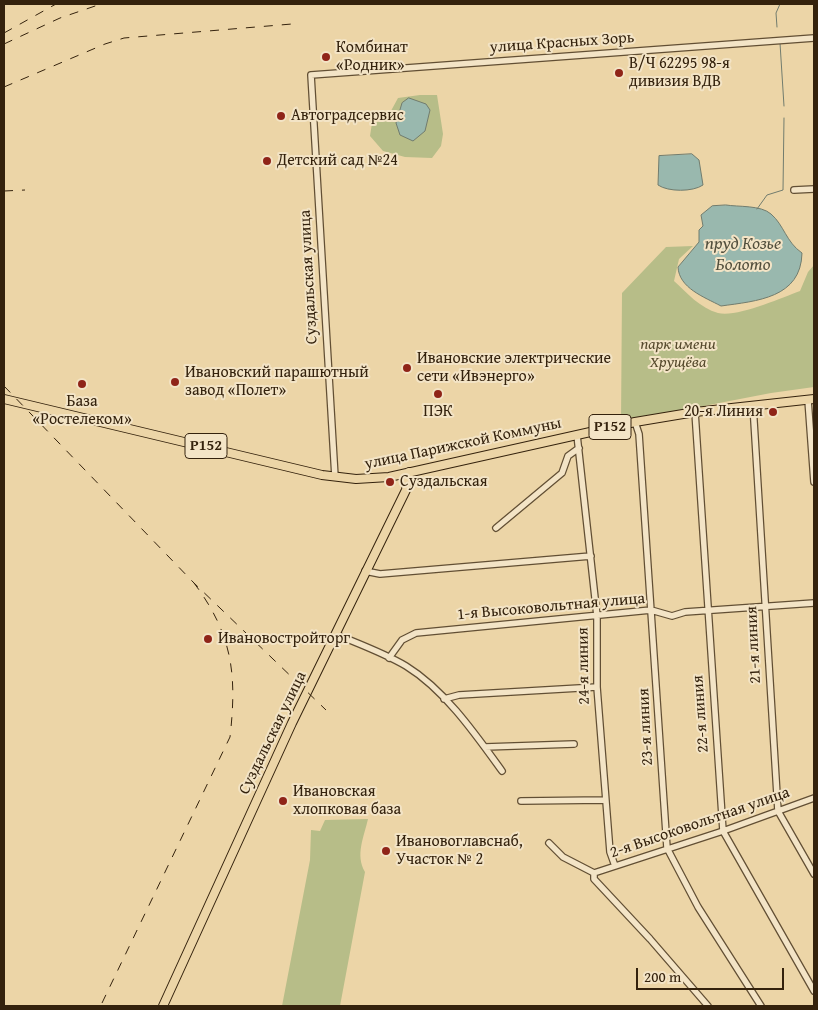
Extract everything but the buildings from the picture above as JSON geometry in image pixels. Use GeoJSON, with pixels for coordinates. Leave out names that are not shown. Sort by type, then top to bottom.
{"type":"FeatureCollection","features":[{"type":"Feature","properties":{"kind":"main road","name":"улица Парижской Коммуны"},"geometry":{"type":"LineString","coordinates":[[4,399],[335,477],[374,479],[635,422],[695,412],[811,399]]}},
{"type":"Feature","properties":{"kind":"main road","name":"Суздальская улица"},"geometry":{"type":"LineString","coordinates":[[163,1006],[257,797],[365,571],[406,490],[409,472]]}},
{"type":"Feature","properties":{"kind":"street","name":"улица Красных Зорь"},"geometry":{"type":"LineString","coordinates":[[311,75],[814,38]]}},
{"type":"Feature","properties":{"kind":"street","name":"Суздальская улица"},"geometry":{"type":"LineString","coordinates":[[311,75],[335,477]]}},
{"type":"Feature","properties":{"kind":"street"},"geometry":{"type":"LineString","coordinates":[[794,190],[814,189]]}},
{"type":"Feature","properties":{"kind":"street"},"geometry":{"type":"LineString","coordinates":[[811,399],[814,482]]}},
{"type":"Feature","properties":{"kind":"street","name":"21-я линия"},"geometry":{"type":"LineString","coordinates":[[754,405],[778,811],[814,874]]}},
{"type":"Feature","properties":{"kind":"street","name":"22-я линия"},"geometry":{"type":"LineString","coordinates":[[695,412],[723,831],[814,991]]}},
{"type":"Feature","properties":{"kind":"street","name":"23-я линия"},"geometry":{"type":"LineString","coordinates":[[635,422],[639,434],[667,848],[698,908],[761,1006]]}},
{"type":"Feature","properties":{"kind":"street","name":"24-я линия"},"geometry":{"type":"LineString","coordinates":[[577,434],[598,616],[597,687],[605,800],[610,852],[614,866]]}},
{"type":"Feature","properties":{"kind":"street"},"geometry":{"type":"LineString","coordinates":[[496,528],[562,473],[568,456],[579,448]]}},
{"type":"Feature","properties":{"kind":"street"},"geometry":{"type":"LineString","coordinates":[[365,571],[380,574],[591,556]]}},
{"type":"Feature","properties":{"kind":"street","name":"1-я Высоковольтная улица"},"geometry":{"type":"LineString","coordinates":[[389,658],[402,640],[416,633],[651,610],[672,616],[685,612],[814,603]]}},
{"type":"Feature","properties":{"kind":"street"},"geometry":{"type":"LineString","coordinates":[[335,634],[389,658],[421,677],[444,699],[485,747],[502,771]]}},
{"type":"Feature","properties":{"kind":"street"},"geometry":{"type":"LineString","coordinates":[[444,699],[459,695],[597,687]]}},
{"type":"Feature","properties":{"kind":"street"},"geometry":{"type":"LineString","coordinates":[[485,747],[574,744]]}},
{"type":"Feature","properties":{"kind":"street","name":"2-я Высоковольтная улица"},"geometry":{"type":"LineString","coordinates":[[594,873],[723,831],[814,798]]}},
{"type":"Feature","properties":{"kind":"street"},"geometry":{"type":"LineString","coordinates":[[521,801],[605,800]]}},
{"type":"Feature","properties":{"kind":"street"},"geometry":{"type":"LineString","coordinates":[[549,843],[563,857],[594,873],[594,879],[708,1006]]}},
{"type":"Feature","properties":{"kind":"green space"},"geometry":{"type":"Polygon","coordinates":[[[437,95],[443,134],[441,146],[432,158],[405,157],[383,151],[370,136],[372,123],[386,120],[398,98],[437,95]]]}},
{"type":"Feature","properties":{"kind":"green space","name":"парк имени Хрущёва"},"geometry":{"type":"Polygon","coordinates":[[[693,246],[679,259],[674,281],[700,304],[718,313],[736,313],[800,291],[808,272],[814,265],[814,387],[771,393],[621,422],[622,293],[666,247],[693,246]]]}},
{"type":"Feature","properties":{"kind":"green space"},"geometry":{"type":"Polygon","coordinates":[[[368,819],[360,853],[365,872],[340,1006],[282,1006],[310,860],[311,830],[320,831],[325,820],[368,819]]]}},
{"type":"Feature","properties":{"kind":"water"},"geometry":{"type":"Polygon","coordinates":[[[409,98],[426,104],[430,110],[425,131],[413,141],[400,135],[396,123],[402,103],[409,98]]]}},
{"type":"Feature","properties":{"kind":"water"},"geometry":{"type":"Polygon","coordinates":[[[692,154],[699,160],[703,185],[693,189],[680,190],[668,189],[658,185],[659,156],[692,154]]]}},
{"type":"Feature","properties":{"kind":"water","name":"пруд Козье Болото"},"geometry":{"type":"Polygon","coordinates":[[[726,205],[767,211],[779,223],[792,244],[802,253],[800,268],[794,280],[785,288],[762,299],[721,306],[700,295],[683,281],[678,267],[699,242],[699,230],[703,226],[701,215],[712,206],[726,205]]]}},
{"type":"Feature","properties":{"kind":"waterway"},"geometry":{"type":"LineString","coordinates":[[777,27],[776,13],[780,4]]}},
{"type":"Feature","properties":{"kind":"waterway"},"geometry":{"type":"LineString","coordinates":[[780,43],[784,106]]}},
{"type":"Feature","properties":{"kind":"waterway"},"geometry":{"type":"LineString","coordinates":[[757,209],[767,195],[783,190],[784,118]]}},
{"type":"Feature","properties":{"kind":"railway"},"geometry":{"type":"LineString","coordinates":[[4,33],[56,4]]}},
{"type":"Feature","properties":{"kind":"railway"},"geometry":{"type":"LineString","coordinates":[[4,44],[60,18],[101,4]]}},
{"type":"Feature","properties":{"kind":"railway"},"geometry":{"type":"LineString","coordinates":[[4,87],[105,44],[124,38],[292,24]]}},
{"type":"Feature","properties":{"kind":"railway"},"geometry":{"type":"LineString","coordinates":[[4,191],[25,190]]}},
{"type":"Feature","properties":{"kind":"railway"},"geometry":{"type":"LineString","coordinates":[[4,386],[194,583],[326,710]]}},
{"type":"Feature","properties":{"kind":"railway"},"geometry":{"type":"LineString","coordinates":[[102,1003],[230,737],[233,694],[229,656],[217,620],[194,583]]}},
{"type":"Feature","properties":{"kind":"place","name":"Комбинат «Родник»"},"geometry":{"type":"Point","coordinates":[326,57]}},
{"type":"Feature","properties":{"kind":"place","name":"В/Ч 62295 98-я дивизия ВДВ"},"geometry":{"type":"Point","coordinates":[619,73]}},
{"type":"Feature","properties":{"kind":"place","name":"Автоградсервис"},"geometry":{"type":"Point","coordinates":[281,116]}},
{"type":"Feature","properties":{"kind":"place","name":"Детский сад №24"},"geometry":{"type":"Point","coordinates":[267,161]}},
{"type":"Feature","properties":{"kind":"place","name":"Ивановские электрические сети «Ивэнерго»"},"geometry":{"type":"Point","coordinates":[407,368]}},
{"type":"Feature","properties":{"kind":"place","name":"Ивановский парашютный завод «Полет»"},"geometry":{"type":"Point","coordinates":[175,382]}},
{"type":"Feature","properties":{"kind":"place","name":"База «Ростелеком»"},"geometry":{"type":"Point","coordinates":[82,384]}},
{"type":"Feature","properties":{"kind":"place","name":"ПЭК"},"geometry":{"type":"Point","coordinates":[438,394]}},
{"type":"Feature","properties":{"kind":"place","name":"20-я Линия"},"geometry":{"type":"Point","coordinates":[773,412]}},
{"type":"Feature","properties":{"kind":"place","name":"Суздальская"},"geometry":{"type":"Point","coordinates":[390,482]}},
{"type":"Feature","properties":{"kind":"place","name":"Ивановостройторг"},"geometry":{"type":"Point","coordinates":[208,639]}},
{"type":"Feature","properties":{"kind":"place","name":"Ивановская хлопковая база"},"geometry":{"type":"Point","coordinates":[283,801]}},
{"type":"Feature","properties":{"kind":"place","name":"Ивановоглавснаб, Участок № 2"},"geometry":{"type":"Point","coordinates":[386,851]}}]}
